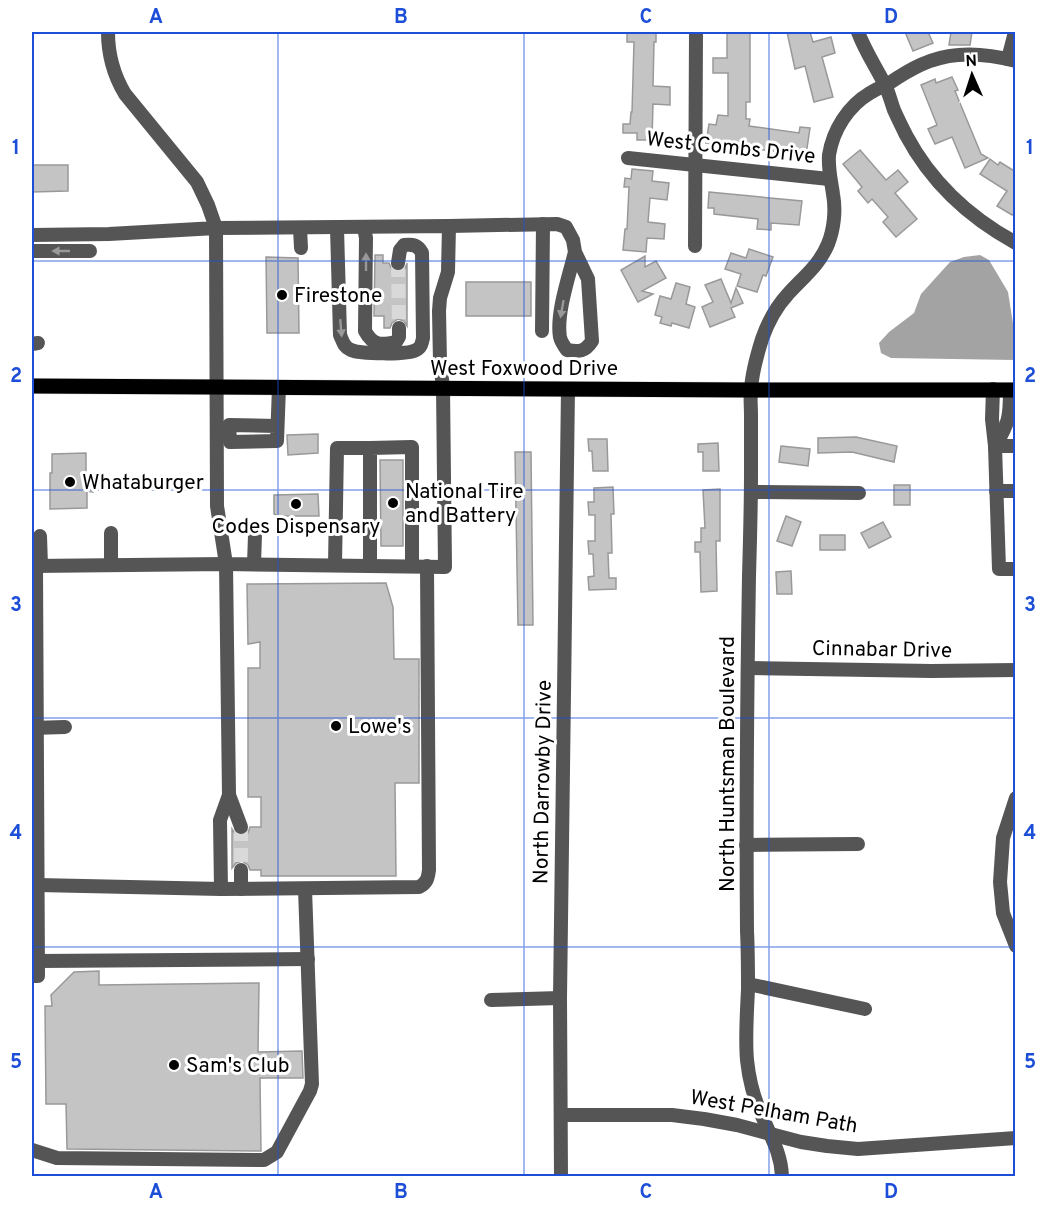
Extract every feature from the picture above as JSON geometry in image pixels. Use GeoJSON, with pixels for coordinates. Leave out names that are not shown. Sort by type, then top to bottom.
{"type":"FeatureCollection","features":[{"type":"Feature","properties":{"kind":"main road","name":"West Foxwood Drive"},"geometry":{"type":"LineString","coordinates":[[32,386],[1013,390]]}},
{"type":"Feature","properties":{"kind":"street"},"geometry":{"type":"LineString","coordinates":[[108,32],[111,62],[120,86],[197,182],[216,228],[217,506],[226,564],[229,795],[241,827]]}},
{"type":"Feature","properties":{"kind":"street"},"geometry":{"type":"LineString","coordinates":[[695,246],[696,32]]}},
{"type":"Feature","properties":{"kind":"street"},"geometry":{"type":"LineString","coordinates":[[858,32],[907,137],[936,180],[973,216],[1016,243]]}},
{"type":"Feature","properties":{"kind":"street"},"geometry":{"type":"LineString","coordinates":[[1012,60],[1015,32]]}},
{"type":"Feature","properties":{"kind":"street","name":"North Huntsman Boulevard"},"geometry":{"type":"LineString","coordinates":[[782,1176],[777,1147],[752,1087],[747,1064],[746,1040],[750,390],[769,321],[778,306],[815,266],[828,244],[833,227],[834,209],[829,179],[829,154],[839,126],[848,112],[870,93],[909,70],[936,59],[977,54],[1012,60]]}},
{"type":"Feature","properties":{"kind":"street","name":"West Combs Drive"},"geometry":{"type":"LineString","coordinates":[[628,158],[829,179]]}},
{"type":"Feature","properties":{"kind":"street"},"geometry":{"type":"LineString","coordinates":[[542,331],[543,224]]}},
{"type":"Feature","properties":{"kind":"street"},"geometry":{"type":"LineString","coordinates":[[32,236],[216,228],[557,224],[566,227],[588,279],[592,341],[588,348],[581,352],[567,350],[560,336],[560,316],[575,252]]}},
{"type":"Feature","properties":{"kind":"street"},"geometry":{"type":"LineString","coordinates":[[36,566],[254,564],[445,567],[443,388],[439,311],[440,298],[448,272],[449,226]]}},
{"type":"Feature","properties":{"kind":"street"},"geometry":{"type":"LineString","coordinates":[[364,227],[366,238],[365,331],[369,339],[376,343],[387,344],[396,342],[399,337],[399,327]]}},
{"type":"Feature","properties":{"kind":"street"},"geometry":{"type":"LineString","coordinates":[[300,228],[301,248]]}},
{"type":"Feature","properties":{"kind":"street"},"geometry":{"type":"LineString","coordinates":[[337,228],[340,335],[344,345],[350,349],[371,353],[409,352],[421,346],[423,339],[423,253],[419,247],[411,244],[404,245],[400,250],[398,263]]}},
{"type":"Feature","properties":{"kind":"street"},"geometry":{"type":"LineString","coordinates":[[32,252],[90,251]]}},
{"type":"Feature","properties":{"kind":"street"},"geometry":{"type":"LineString","coordinates":[[277,426],[279,387]]}},
{"type":"Feature","properties":{"kind":"street","name":"North Darrowby Drive"},"geometry":{"type":"LineString","coordinates":[[561,1176],[560,998],[568,389]]}},
{"type":"Feature","properties":{"kind":"street"},"geometry":{"type":"LineString","coordinates":[[993,389],[992,419],[999,569],[1016,569]]}},
{"type":"Feature","properties":{"kind":"street"},"geometry":{"type":"LineString","coordinates":[[994,446],[1005,430],[1013,390]]}},
{"type":"Feature","properties":{"kind":"street"},"geometry":{"type":"LineString","coordinates":[[994,446],[1016,446]]}},
{"type":"Feature","properties":{"kind":"street"},"geometry":{"type":"LineString","coordinates":[[335,565],[337,448],[412,447],[412,566]]}},
{"type":"Feature","properties":{"kind":"street"},"geometry":{"type":"LineString","coordinates":[[370,448],[370,566]]}},
{"type":"Feature","properties":{"kind":"street"},"geometry":{"type":"LineString","coordinates":[[996,492],[1016,491]]}},
{"type":"Feature","properties":{"kind":"street"},"geometry":{"type":"LineString","coordinates":[[751,492],[859,492]]}},
{"type":"Feature","properties":{"kind":"street"},"geometry":{"type":"LineString","coordinates":[[111,533],[111,565]]}},
{"type":"Feature","properties":{"kind":"street"},"geometry":{"type":"LineString","coordinates":[[254,564],[255,535]]}},
{"type":"Feature","properties":{"kind":"street"},"geometry":{"type":"LineString","coordinates":[[32,976],[38,976],[34,669],[36,566],[40,536]]}},
{"type":"Feature","properties":{"kind":"street"},"geometry":{"type":"LineString","coordinates":[[38,885],[305,889],[419,887],[424,885],[428,878],[427,566]]}},
{"type":"Feature","properties":{"kind":"street","name":"Cinnabar Drive"},"geometry":{"type":"LineString","coordinates":[[748,668],[1016,670]]}},
{"type":"Feature","properties":{"kind":"street"},"geometry":{"type":"LineString","coordinates":[[34,728],[64,727]]}},
{"type":"Feature","properties":{"kind":"street"},"geometry":{"type":"LineString","coordinates":[[221,889],[220,820],[229,795]]}},
{"type":"Feature","properties":{"kind":"street"},"geometry":{"type":"LineString","coordinates":[[1015,945],[1003,913],[1000,882],[1003,837],[1016,798]]}},
{"type":"Feature","properties":{"kind":"street"},"geometry":{"type":"LineString","coordinates":[[746,845],[858,844]]}},
{"type":"Feature","properties":{"kind":"street"},"geometry":{"type":"LineString","coordinates":[[241,870],[241,889]]}},
{"type":"Feature","properties":{"kind":"street"},"geometry":{"type":"LineString","coordinates":[[32,1150],[57,1158],[264,1160],[277,1152],[312,1084],[305,889]]}},
{"type":"Feature","properties":{"kind":"street"},"geometry":{"type":"LineString","coordinates":[[38,961],[308,959]]}},
{"type":"Feature","properties":{"kind":"street"},"geometry":{"type":"LineString","coordinates":[[748,984],[865,1009]]}},
{"type":"Feature","properties":{"kind":"street"},"geometry":{"type":"LineString","coordinates":[[491,1000],[560,998]]}},
{"type":"Feature","properties":{"kind":"street","name":"West Pelham Path"},"geometry":{"type":"LineString","coordinates":[[561,1114],[672,1115],[737,1125],[801,1142],[858,1149],[1016,1138]]}},
{"type":"Feature","properties":{"kind":"shaded area"},"geometry":{"type":"Polygon","coordinates":[[[980,255],[989,260],[1008,292],[1015,336],[1015,360],[891,358],[881,353],[879,343],[889,332],[914,313],[921,294],[950,262],[980,255]]]}},
{"type":"Feature","properties":{"kind":"building"},"geometry":{"type":"Polygon","coordinates":[[[627,32],[656,32],[653,86],[670,87],[670,105],[653,104],[652,140],[637,140],[637,133],[623,133],[623,124],[630,124],[632,112],[634,42],[627,42],[627,32]]]}},
{"type":"Feature","properties":{"kind":"building"},"geometry":{"type":"Polygon","coordinates":[[[727,32],[750,32],[750,102],[746,102],[746,119],[750,119],[749,126],[799,133],[800,127],[810,128],[806,155],[706,143],[709,124],[716,125],[718,115],[728,116],[728,73],[713,73],[713,58],[727,58],[727,32]]]}},
{"type":"Feature","properties":{"kind":"building"},"geometry":{"type":"Polygon","coordinates":[[[787,32],[810,32],[813,42],[831,37],[835,53],[822,57],[833,97],[814,102],[805,66],[795,69],[787,32]]]}},
{"type":"Feature","properties":{"kind":"building"},"geometry":{"type":"Polygon","coordinates":[[[905,32],[928,32],[933,43],[913,51],[905,32]]]}},
{"type":"Feature","properties":{"kind":"building"},"geometry":{"type":"Polygon","coordinates":[[[951,32],[972,32],[970,45],[949,45],[951,32]]]}},
{"type":"Feature","properties":{"kind":"building"},"geometry":{"type":"Polygon","coordinates":[[[952,77],[958,90],[955,91],[981,154],[988,158],[965,168],[952,137],[935,144],[928,129],[937,125],[921,85],[935,79],[936,83],[952,77]]]}},
{"type":"Feature","properties":{"kind":"building"},"geometry":{"type":"Polygon","coordinates":[[[860,150],[886,180],[898,170],[908,182],[895,193],[917,219],[896,237],[883,222],[888,217],[872,199],[868,203],[858,191],[862,187],[843,164],[860,150]]]}},
{"type":"Feature","properties":{"kind":"building"},"geometry":{"type":"Polygon","coordinates":[[[990,159],[1016,172],[1016,211],[1012,215],[997,206],[1007,191],[980,174],[990,159]]]}},
{"type":"Feature","properties":{"kind":"building"},"geometry":{"type":"Polygon","coordinates":[[[32,165],[68,165],[68,191],[32,192],[32,165]]]}},
{"type":"Feature","properties":{"kind":"building"},"geometry":{"type":"Polygon","coordinates":[[[632,169],[653,171],[652,181],[669,183],[667,200],[650,198],[648,222],[665,224],[664,239],[647,238],[646,252],[623,250],[625,229],[627,229],[629,187],[624,187],[625,178],[631,179],[632,169]]]}},
{"type":"Feature","properties":{"kind":"building"},"geometry":{"type":"Polygon","coordinates":[[[709,192],[802,201],[799,225],[771,223],[771,230],[757,229],[758,219],[714,214],[714,208],[708,208],[709,192]]]}},
{"type":"Feature","properties":{"kind":"building"},"geometry":{"type":"Polygon","coordinates":[[[749,249],[773,257],[757,292],[737,286],[741,274],[725,269],[731,253],[746,258],[749,249]]]}},
{"type":"Feature","properties":{"kind":"building"},"geometry":{"type":"Polygon","coordinates":[[[375,255],[383,255],[383,263],[389,263],[392,270],[396,272],[405,269],[407,263],[407,326],[404,321],[398,319],[392,323],[390,328],[384,328],[384,316],[374,316],[375,255]]]}},
{"type":"Feature","properties":{"kind":"building"},"geometry":{"type":"Polygon","coordinates":[[[645,256],[645,267],[656,261],[666,278],[642,291],[653,294],[638,302],[621,270],[645,256]]]}},
{"type":"Feature","properties":{"kind":"building","name":"Firestone"},"geometry":{"type":"Polygon","coordinates":[[[266,257],[298,258],[299,333],[267,333],[266,257]]]}},
{"type":"Feature","properties":{"kind":"building"},"geometry":{"type":"Polygon","coordinates":[[[721,279],[731,303],[736,288],[743,303],[731,308],[735,317],[710,327],[702,307],[713,302],[705,285],[721,279]]]}},
{"type":"Feature","properties":{"kind":"building"},"geometry":{"type":"Polygon","coordinates":[[[466,282],[531,282],[531,316],[466,316],[466,282]]]}},
{"type":"Feature","properties":{"kind":"building"},"geometry":{"type":"Polygon","coordinates":[[[676,283],[690,287],[686,304],[695,307],[689,328],[672,323],[671,326],[660,323],[662,317],[655,315],[660,296],[671,299],[676,283]]]}},
{"type":"Feature","properties":{"kind":"building"},"geometry":{"type":"Polygon","coordinates":[[[318,434],[318,453],[288,455],[287,435],[318,434]]]}},
{"type":"Feature","properties":{"kind":"building"},"geometry":{"type":"Polygon","coordinates":[[[856,437],[897,446],[894,462],[852,452],[818,453],[818,438],[856,437]]]}},
{"type":"Feature","properties":{"kind":"building"},"geometry":{"type":"Polygon","coordinates":[[[588,439],[607,439],[608,471],[593,471],[592,451],[589,451],[588,439]]]}},
{"type":"Feature","properties":{"kind":"building"},"geometry":{"type":"Polygon","coordinates":[[[718,443],[719,471],[703,471],[703,452],[698,452],[698,444],[718,443]]]}},
{"type":"Feature","properties":{"kind":"building"},"geometry":{"type":"Polygon","coordinates":[[[781,446],[810,449],[808,466],[779,462],[781,446]]]}},
{"type":"Feature","properties":{"kind":"building"},"geometry":{"type":"Polygon","coordinates":[[[515,452],[531,452],[533,625],[518,625],[515,452]]]}},
{"type":"Feature","properties":{"kind":"building"},"geometry":{"type":"Polygon","coordinates":[[[86,453],[86,475],[92,475],[93,492],[87,491],[87,508],[50,509],[52,454],[86,453]]]}},
{"type":"Feature","properties":{"kind":"building","name":"National Tire and Battery"},"geometry":{"type":"Polygon","coordinates":[[[380,460],[403,460],[403,546],[381,546],[380,460]]]}},
{"type":"Feature","properties":{"kind":"building"},"geometry":{"type":"Polygon","coordinates":[[[894,485],[910,485],[910,505],[894,505],[894,485]]]}},
{"type":"Feature","properties":{"kind":"building"},"geometry":{"type":"Polygon","coordinates":[[[613,487],[612,553],[608,553],[609,578],[616,578],[616,589],[589,590],[588,577],[594,576],[593,554],[589,554],[588,541],[595,541],[595,515],[589,515],[588,502],[594,502],[594,488],[613,487]]]}},
{"type":"Feature","properties":{"kind":"building"},"geometry":{"type":"Polygon","coordinates":[[[720,489],[720,541],[716,541],[717,591],[701,592],[700,552],[695,552],[695,542],[701,542],[701,528],[705,528],[703,490],[720,489]]]}},
{"type":"Feature","properties":{"kind":"building","name":"Codes Dispensary"},"geometry":{"type":"Polygon","coordinates":[[[318,494],[319,516],[278,516],[274,514],[274,495],[318,494]]]}},
{"type":"Feature","properties":{"kind":"building"},"geometry":{"type":"Polygon","coordinates":[[[786,516],[801,522],[792,546],[777,541],[786,516]]]}},
{"type":"Feature","properties":{"kind":"building"},"geometry":{"type":"Polygon","coordinates":[[[883,522],[891,537],[869,548],[861,533],[883,522]]]}},
{"type":"Feature","properties":{"kind":"building"},"geometry":{"type":"Polygon","coordinates":[[[820,535],[845,535],[845,550],[820,550],[820,535]]]}},
{"type":"Feature","properties":{"kind":"building"},"geometry":{"type":"Polygon","coordinates":[[[791,571],[792,594],[777,594],[776,572],[791,571]]]}},
{"type":"Feature","properties":{"kind":"building","name":"Lowe's"},"geometry":{"type":"Polygon","coordinates":[[[386,583],[393,607],[394,659],[419,659],[419,783],[395,783],[396,876],[261,876],[261,870],[250,870],[248,865],[242,861],[236,863],[232,868],[232,829],[240,836],[248,833],[250,827],[261,827],[261,797],[248,797],[248,668],[260,668],[260,642],[248,644],[247,584],[386,583]]]}},
{"type":"Feature","properties":{"kind":"building","name":"Sam's Club"},"geometry":{"type":"Polygon","coordinates":[[[99,971],[99,985],[259,983],[258,1052],[302,1051],[303,1078],[260,1078],[261,1151],[67,1149],[66,1104],[46,1104],[45,1006],[52,1006],[51,995],[74,972],[99,971]]]}},
{"type":"Feature","properties":{"kind":"tunnel"},"geometry":{"type":"LineString","coordinates":[[398,263],[399,328]]}},
{"type":"Feature","properties":{"kind":"tunnel"},"geometry":{"type":"LineString","coordinates":[[241,827],[241,870]]}},
{"type":"Feature","properties":{"kind":"place","name":"Firestone"},"geometry":{"type":"Point","coordinates":[282,295]}},
{"type":"Feature","properties":{"kind":"place","name":"Whataburger"},"geometry":{"type":"Point","coordinates":[70,482]}},
{"type":"Feature","properties":{"kind":"place","name":"National Tire and Battery"},"geometry":{"type":"Point","coordinates":[393,503]}},
{"type":"Feature","properties":{"kind":"place","name":"Codes Dispensary"},"geometry":{"type":"Point","coordinates":[296,504]}},
{"type":"Feature","properties":{"kind":"place","name":"Lowe's"},"geometry":{"type":"Point","coordinates":[336,726]}},
{"type":"Feature","properties":{"kind":"place","name":"Sam's Club"},"geometry":{"type":"Point","coordinates":[174,1065]}}]}
